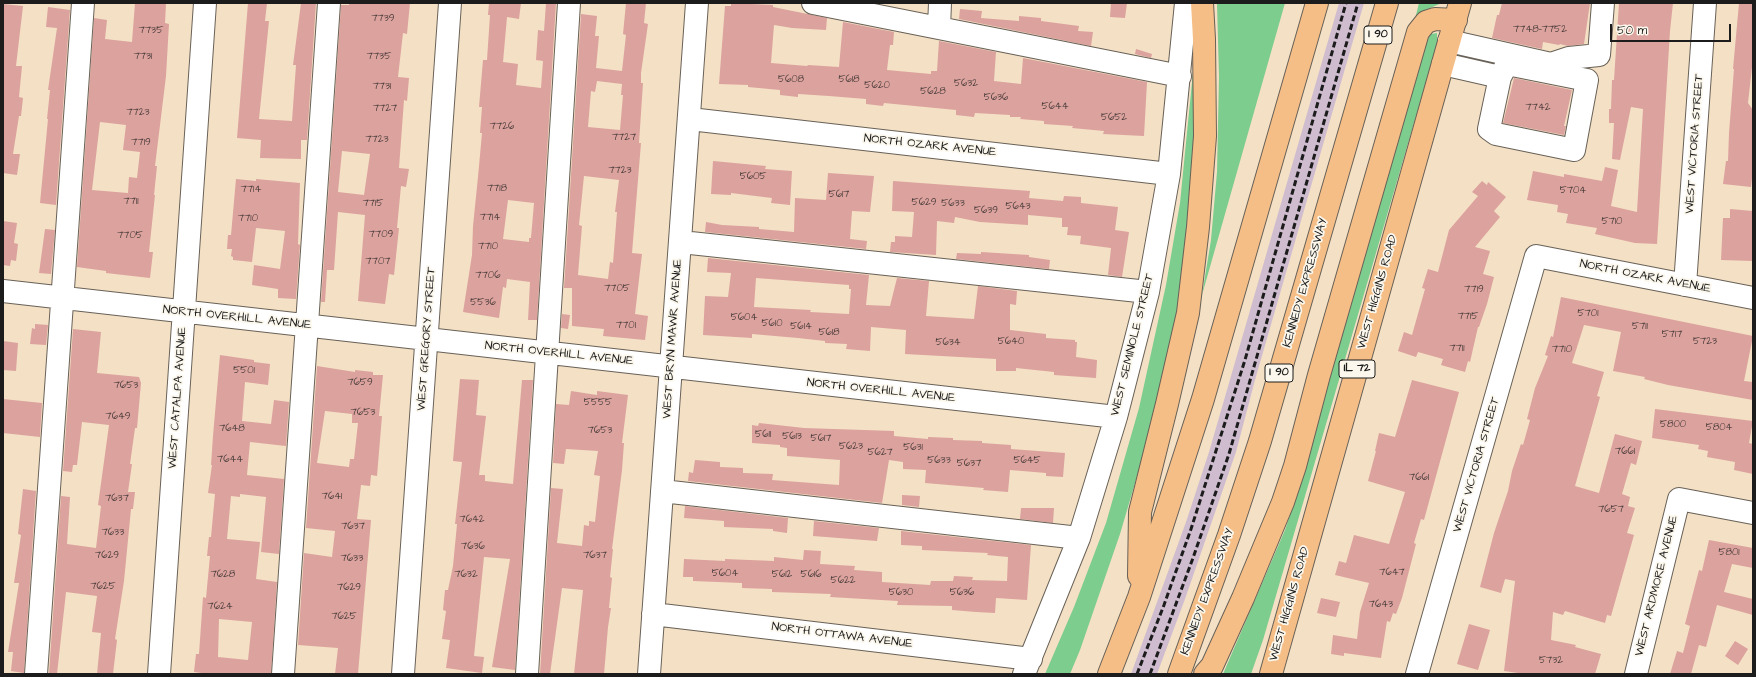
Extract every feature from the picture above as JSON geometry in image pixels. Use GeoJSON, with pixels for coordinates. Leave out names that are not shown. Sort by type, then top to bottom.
{"type":"FeatureCollection","features":[{"type":"Feature","properties":{"kind":"main road"},"geometry":{"type":"LineString","coordinates":[[1139,597],[1140,512],[1188,313],[1198,227],[1204,136],[1204,39],[1202,3]]}},
{"type":"Feature","properties":{"kind":"main road"},"geometry":{"type":"LineString","coordinates":[[1108,674],[1139,597],[1203,399],[1317,3]]}},
{"type":"Feature","properties":{"kind":"main road","name":"KENNEDY EXPRESSWAY"},"geometry":{"type":"LineString","coordinates":[[1179,674],[1229,534],[1260,441],[1387,3]]}},
{"type":"Feature","properties":{"kind":"main road"},"geometry":{"type":"LineString","coordinates":[[1205,674],[1212,666],[1243,598],[1283,502],[1295,466],[1319,375],[1418,32],[1426,22],[1458,11]]}},
{"type":"Feature","properties":{"kind":"main road","name":"WEST HIGGINS ROAD"},"geometry":{"type":"LineString","coordinates":[[1271,674],[1458,11]]}},
{"type":"Feature","properties":{"kind":"street"},"geometry":{"type":"LineString","coordinates":[[36,674],[83,3]]}},
{"type":"Feature","properties":{"kind":"street","name":"WEST CATALPA AVENUE"},"geometry":{"type":"LineString","coordinates":[[159,674],[205,3]]}},
{"type":"Feature","properties":{"kind":"street"},"geometry":{"type":"LineString","coordinates":[[283,674],[329,3]]}},
{"type":"Feature","properties":{"kind":"street","name":"WEST GREGORY STREET"},"geometry":{"type":"LineString","coordinates":[[403,674],[450,3]]}},
{"type":"Feature","properties":{"kind":"street"},"geometry":{"type":"LineString","coordinates":[[527,674],[569,3]]}},
{"type":"Feature","properties":{"kind":"street","name":"WEST BRYN MAWR AVENUE"},"geometry":{"type":"LineString","coordinates":[[649,674],[690,119],[697,3]]}},
{"type":"Feature","properties":{"kind":"street"},"geometry":{"type":"LineString","coordinates":[[939,28],[940,3]]}},
{"type":"Feature","properties":{"kind":"street","name":"WEST SEMINOLE STREET"},"geometry":{"type":"LineString","coordinates":[[1028,666],[1079,538],[1116,417],[1148,292],[1169,174],[1180,76],[1186,3]]}},
{"type":"Feature","properties":{"kind":"street"},"geometry":{"type":"LineString","coordinates":[[1449,41],[1551,64],[1568,58],[1599,55],[1603,3]]}},
{"type":"Feature","properties":{"kind":"street","name":"WEST VICTORIA STREET"},"geometry":{"type":"LineString","coordinates":[[1685,285],[1705,3]]}},
{"type":"Feature","properties":{"kind":"street"},"geometry":{"type":"LineString","coordinates":[[821,4],[1180,76]]}},
{"type":"Feature","properties":{"kind":"street"},"geometry":{"type":"LineString","coordinates":[[1443,64],[1500,78]]}},
{"type":"Feature","properties":{"kind":"street"},"geometry":{"type":"LineString","coordinates":[[1507,64],[1587,80],[1574,150],[1496,134],[1489,129],[1500,78],[1507,64]]}},
{"type":"Feature","properties":{"kind":"street","name":"NORTH OZARK AVENUE"},"geometry":{"type":"LineString","coordinates":[[690,119],[1169,174]]}},
{"type":"Feature","properties":{"kind":"street"},"geometry":{"type":"LineString","coordinates":[[681,242],[1148,292]]}},
{"type":"Feature","properties":{"kind":"street","name":"NORTH OZARK AVENUE"},"geometry":{"type":"LineString","coordinates":[[1536,256],[1753,298]]}},
{"type":"Feature","properties":{"kind":"street","name":"WEST VICTORIA STREET"},"geometry":{"type":"LineString","coordinates":[[1417,674],[1536,256]]}},
{"type":"Feature","properties":{"kind":"street","name":"NORTH OVERHILL AVENUE"},"geometry":{"type":"LineString","coordinates":[[3,291],[1116,417]]}},
{"type":"Feature","properties":{"kind":"street"},"geometry":{"type":"LineString","coordinates":[[662,491],[1079,538]]}},
{"type":"Feature","properties":{"kind":"street","name":"WEST ARDMORE AVENUE"},"geometry":{"type":"LineString","coordinates":[[1636,674],[1679,499],[1753,513]]}},
{"type":"Feature","properties":{"kind":"street","name":"NORTH OTTAWA AVENUE"},"geometry":{"type":"LineString","coordinates":[[653,614],[1028,666]]}},
{"type":"Feature","properties":{"kind":"shaded area"},"geometry":{"type":"Polygon","coordinates":[[[1339,3],[1364,3],[1255,380],[1236,452],[1185,599],[1157,674],[1131,674],[1186,522],[1209,452],[1339,3]]]}},
{"type":"Feature","properties":{"kind":"green space"},"geometry":{"type":"Polygon","coordinates":[[[1217,3],[1285,3],[1202,295],[1211,240],[1217,172],[1219,77],[1217,3]]]}},
{"type":"Feature","properties":{"kind":"green space"},"geometry":{"type":"Polygon","coordinates":[[[1419,3],[1442,3],[1425,10],[1414,23],[1419,3]]]}},
{"type":"Feature","properties":{"kind":"green space"},"geometry":{"type":"Polygon","coordinates":[[[1437,33],[1437,44],[1263,640],[1251,674],[1223,674],[1285,530],[1305,470],[1348,304],[1424,45],[1431,34],[1437,33]]]}},
{"type":"Feature","properties":{"kind":"green space"},"geometry":{"type":"Polygon","coordinates":[[[1195,52],[1199,148],[1175,333],[1148,439],[1120,534],[1080,650],[1070,674],[1045,674],[1074,607],[1106,523],[1139,408],[1166,285],[1180,203],[1195,52]]]}},
{"type":"Feature","properties":{"kind":"building"},"geometry":{"type":"Polygon","coordinates":[[[135,3],[166,3],[165,23],[169,24],[166,76],[155,166],[157,166],[155,195],[149,252],[153,252],[150,278],[106,273],[106,271],[77,267],[94,18],[107,20],[105,39],[132,42],[135,3]],[[100,122],[92,190],[128,193],[129,177],[137,178],[140,152],[123,150],[126,125],[100,122]]]}},
{"type":"Feature","properties":{"kind":"building"},"geometry":{"type":"Polygon","coordinates":[[[248,3],[267,3],[265,21],[269,21],[259,119],[292,121],[296,65],[293,65],[301,3],[316,3],[307,140],[301,140],[301,159],[260,158],[261,140],[237,138],[248,3]]]}},
{"type":"Feature","properties":{"kind":"building"},"geometry":{"type":"Polygon","coordinates":[[[349,3],[410,3],[407,34],[403,33],[398,77],[409,78],[407,101],[404,100],[399,168],[409,169],[406,187],[401,186],[397,228],[399,228],[394,275],[389,274],[385,304],[358,301],[365,215],[338,212],[334,270],[327,270],[325,302],[321,302],[341,5],[349,5],[349,3]],[[342,151],[338,192],[364,195],[370,154],[342,151]]]}},
{"type":"Feature","properties":{"kind":"building"},"geometry":{"type":"Polygon","coordinates":[[[489,3],[521,3],[519,19],[507,17],[503,62],[518,64],[516,85],[541,88],[543,61],[536,60],[538,30],[544,31],[546,3],[556,3],[537,320],[528,320],[530,282],[507,279],[506,288],[503,287],[499,318],[463,312],[472,255],[473,226],[482,133],[480,133],[482,107],[479,107],[483,60],[487,60],[490,15],[488,15],[489,3]],[[508,200],[503,239],[529,242],[529,238],[531,238],[534,203],[508,200]]]}},
{"type":"Feature","properties":{"kind":"building"},"geometry":{"type":"Polygon","coordinates":[[[626,3],[646,3],[644,23],[648,24],[641,73],[641,83],[643,83],[639,143],[641,143],[632,253],[642,254],[635,314],[648,316],[645,340],[603,336],[604,329],[572,326],[572,288],[564,288],[581,14],[597,16],[595,36],[599,36],[596,68],[622,71],[626,35],[623,34],[626,3]],[[597,81],[595,92],[591,91],[588,127],[620,130],[623,95],[621,95],[622,84],[597,81]],[[584,176],[579,225],[582,226],[578,275],[608,279],[610,262],[613,263],[617,212],[615,212],[619,180],[584,176]]]}},
{"type":"Feature","properties":{"kind":"building"},"geometry":{"type":"Polygon","coordinates":[[[731,3],[773,5],[773,7],[827,18],[826,30],[792,28],[774,25],[771,63],[839,67],[843,22],[894,32],[893,45],[890,45],[887,70],[931,74],[931,71],[937,71],[939,41],[996,52],[994,81],[1021,84],[1023,58],[1147,82],[1144,136],[1103,134],[1104,131],[1072,128],[1073,126],[1044,124],[1044,121],[1020,119],[1021,117],[1010,117],[1010,115],[975,113],[974,117],[956,115],[956,110],[884,103],[883,106],[866,104],[866,99],[798,94],[798,97],[780,95],[780,90],[748,87],[748,85],[719,84],[725,6],[731,6],[731,3]]]}},
{"type":"Feature","properties":{"kind":"building"},"geometry":{"type":"Polygon","coordinates":[[[1111,3],[1127,3],[1125,18],[1110,17],[1111,3]]]}},
{"type":"Feature","properties":{"kind":"building"},"geometry":{"type":"Polygon","coordinates":[[[1502,3],[1590,3],[1584,44],[1568,46],[1543,42],[1542,49],[1492,38],[1497,15],[1499,15],[1502,3]]]}},
{"type":"Feature","properties":{"kind":"building"},"geometry":{"type":"Polygon","coordinates":[[[1619,3],[1673,3],[1657,244],[1635,243],[1595,234],[1597,228],[1566,223],[1568,214],[1557,212],[1558,205],[1527,200],[1533,171],[1564,177],[1564,174],[1602,181],[1605,167],[1618,170],[1611,206],[1637,212],[1643,109],[1631,107],[1620,160],[1612,159],[1614,123],[1609,123],[1609,109],[1611,109],[1612,80],[1614,80],[1619,3]]]}},
{"type":"Feature","properties":{"kind":"building"},"geometry":{"type":"Polygon","coordinates":[[[1739,3],[1753,3],[1753,58],[1748,103],[1753,110],[1753,169],[1751,187],[1723,184],[1726,161],[1728,161],[1733,69],[1739,3]]]}},
{"type":"Feature","properties":{"kind":"building"},"geometry":{"type":"Polygon","coordinates":[[[3,4],[23,6],[16,66],[22,66],[19,97],[23,98],[13,154],[20,154],[17,175],[3,173],[3,4]]]}},
{"type":"Feature","properties":{"kind":"building"},"geometry":{"type":"Polygon","coordinates":[[[48,7],[70,10],[56,205],[40,203],[48,119],[50,90],[48,90],[57,28],[46,27],[48,7]]]}},
{"type":"Feature","properties":{"kind":"building"},"geometry":{"type":"Polygon","coordinates":[[[960,9],[982,11],[981,18],[1019,21],[1019,16],[1041,18],[1041,21],[1079,26],[1078,31],[1093,32],[1091,46],[959,19],[960,9]]]}},
{"type":"Feature","properties":{"kind":"building"},"geometry":{"type":"Polygon","coordinates":[[[1136,49],[1152,54],[1151,58],[1135,54],[1136,49]]]}},
{"type":"Feature","properties":{"kind":"building"},"geometry":{"type":"Polygon","coordinates":[[[1514,78],[1572,90],[1564,126],[1566,126],[1564,135],[1503,123],[1514,78]]]}},
{"type":"Feature","properties":{"kind":"building"},"geometry":{"type":"Polygon","coordinates":[[[713,161],[766,166],[765,169],[792,171],[790,205],[771,203],[772,198],[731,193],[731,195],[711,194],[713,161]]]}},
{"type":"Feature","properties":{"kind":"building"},"geometry":{"type":"Polygon","coordinates":[[[828,173],[874,176],[870,212],[852,211],[850,239],[867,241],[866,249],[705,232],[706,222],[794,232],[795,198],[826,200],[828,173]]]}},
{"type":"Feature","properties":{"kind":"building"},"geometry":{"type":"Polygon","coordinates":[[[236,179],[256,181],[256,179],[300,183],[298,244],[300,245],[296,299],[278,298],[278,289],[252,285],[254,265],[280,269],[285,231],[256,228],[252,262],[233,260],[233,257],[231,256],[232,249],[227,249],[228,235],[231,235],[236,179]]]}},
{"type":"Feature","properties":{"kind":"building"},"geometry":{"type":"Polygon","coordinates":[[[893,181],[1030,191],[1029,198],[1063,201],[1064,196],[1081,197],[1081,203],[1118,207],[1115,230],[1129,232],[1122,277],[1108,275],[1111,248],[1080,244],[1081,236],[1067,235],[1068,227],[1062,227],[1062,218],[1028,215],[1028,225],[980,222],[955,217],[954,223],[937,221],[936,255],[890,252],[891,242],[895,242],[895,236],[912,237],[914,212],[892,211],[893,181]]]}},
{"type":"Feature","properties":{"kind":"building"},"geometry":{"type":"Polygon","coordinates":[[[1482,181],[1487,185],[1488,182],[1506,197],[1494,211],[1500,217],[1475,247],[1490,251],[1483,274],[1494,277],[1487,304],[1478,327],[1470,362],[1468,361],[1465,372],[1441,365],[1443,359],[1418,352],[1416,357],[1398,351],[1404,332],[1412,335],[1425,289],[1422,288],[1428,269],[1438,272],[1449,230],[1478,196],[1472,192],[1482,181]]]}},
{"type":"Feature","properties":{"kind":"building"},"geometry":{"type":"Polygon","coordinates":[[[1730,209],[1753,211],[1753,261],[1721,260],[1723,218],[1730,218],[1730,209]]]}},
{"type":"Feature","properties":{"kind":"building"},"geometry":{"type":"Polygon","coordinates":[[[3,221],[17,223],[14,243],[18,244],[16,261],[11,260],[10,266],[3,265],[3,221]]]}},
{"type":"Feature","properties":{"kind":"building"},"geometry":{"type":"Polygon","coordinates":[[[45,229],[55,230],[51,274],[39,273],[45,229]]]}},
{"type":"Feature","properties":{"kind":"building"},"geometry":{"type":"Polygon","coordinates":[[[981,252],[1029,255],[1029,257],[1050,260],[1049,269],[956,259],[957,253],[981,254],[981,252]]]}},
{"type":"Feature","properties":{"kind":"building"},"geometry":{"type":"Polygon","coordinates":[[[708,258],[869,275],[866,305],[890,306],[897,278],[929,281],[926,316],[974,319],[978,286],[1017,291],[1016,305],[1010,304],[1010,330],[1046,334],[1046,338],[1075,340],[1075,342],[1077,342],[1076,357],[1097,360],[1096,378],[1054,375],[1054,372],[1016,368],[1016,371],[996,371],[996,359],[905,354],[906,330],[871,327],[870,351],[846,349],[847,344],[825,343],[825,341],[798,338],[752,334],[752,338],[703,335],[705,296],[728,297],[731,273],[707,272],[708,258]],[[756,278],[754,307],[849,314],[851,289],[849,289],[849,285],[756,278]]]}},
{"type":"Feature","properties":{"kind":"building"},"geometry":{"type":"Polygon","coordinates":[[[1561,297],[1753,336],[1744,381],[1753,382],[1753,400],[1668,385],[1644,379],[1645,377],[1613,371],[1621,332],[1584,325],[1572,363],[1604,372],[1597,396],[1600,397],[1575,486],[1599,493],[1615,434],[1642,441],[1636,465],[1631,463],[1622,494],[1630,497],[1628,506],[1635,508],[1627,533],[1634,535],[1611,616],[1607,615],[1605,623],[1565,611],[1563,615],[1553,612],[1551,640],[1576,645],[1575,647],[1601,654],[1595,674],[1525,674],[1504,671],[1515,581],[1505,579],[1501,593],[1480,587],[1494,533],[1508,491],[1512,471],[1521,444],[1523,445],[1530,420],[1527,419],[1535,388],[1548,356],[1545,355],[1551,336],[1553,337],[1561,297]]]}},
{"type":"Feature","properties":{"kind":"building"},"geometry":{"type":"Polygon","coordinates":[[[562,314],[570,315],[568,329],[561,328],[562,314]]]}},
{"type":"Feature","properties":{"kind":"building"},"geometry":{"type":"Polygon","coordinates":[[[35,324],[48,325],[46,345],[30,344],[32,328],[35,329],[35,324]]]}},
{"type":"Feature","properties":{"kind":"building"},"geometry":{"type":"Polygon","coordinates":[[[73,329],[101,332],[97,373],[139,377],[141,383],[137,428],[135,428],[128,492],[135,492],[133,509],[131,509],[124,581],[115,639],[117,640],[113,674],[97,674],[101,633],[92,632],[97,596],[66,592],[57,674],[49,674],[61,496],[70,497],[67,544],[96,548],[101,506],[98,505],[109,425],[82,422],[77,465],[73,465],[72,472],[63,471],[73,329]]]}},
{"type":"Feature","properties":{"kind":"building"},"geometry":{"type":"Polygon","coordinates":[[[3,341],[18,343],[16,371],[3,370],[3,341]]]}},
{"type":"Feature","properties":{"kind":"building"},"geometry":{"type":"Polygon","coordinates":[[[220,355],[270,364],[268,385],[245,382],[242,421],[271,424],[274,400],[289,402],[286,446],[250,442],[247,475],[284,479],[279,554],[261,552],[266,497],[240,494],[240,497],[231,496],[227,539],[260,542],[256,579],[277,582],[271,674],[209,674],[194,672],[196,654],[199,654],[203,597],[206,598],[210,556],[207,556],[209,537],[211,537],[215,494],[208,493],[212,465],[220,355]],[[219,619],[218,657],[248,660],[252,622],[219,619]]]}},
{"type":"Feature","properties":{"kind":"building"},"geometry":{"type":"Polygon","coordinates":[[[317,366],[355,372],[355,370],[373,372],[373,375],[383,375],[379,416],[382,416],[377,476],[371,475],[370,486],[361,485],[357,519],[371,520],[358,674],[335,674],[338,648],[298,645],[304,553],[332,557],[335,531],[306,528],[317,366]],[[325,411],[317,463],[349,467],[350,459],[354,459],[358,423],[352,423],[352,414],[325,411]]]}},
{"type":"Feature","properties":{"kind":"building"},"geometry":{"type":"Polygon","coordinates":[[[460,379],[479,380],[476,415],[486,416],[479,475],[485,475],[485,481],[513,484],[522,380],[533,380],[515,670],[492,667],[510,559],[484,557],[474,656],[484,657],[482,673],[446,668],[450,640],[442,639],[446,611],[443,610],[445,590],[448,590],[453,566],[457,524],[455,524],[462,462],[453,461],[460,379]]]}},
{"type":"Feature","properties":{"kind":"building"},"geometry":{"type":"Polygon","coordinates":[[[1412,380],[1459,392],[1424,520],[1421,519],[1414,543],[1416,544],[1402,598],[1396,614],[1393,613],[1390,622],[1387,621],[1381,658],[1344,653],[1344,656],[1331,654],[1333,635],[1357,639],[1360,612],[1369,583],[1335,575],[1339,561],[1346,563],[1354,535],[1389,544],[1405,492],[1368,481],[1379,433],[1395,437],[1412,380]]]}},
{"type":"Feature","properties":{"kind":"building"},"geometry":{"type":"Polygon","coordinates":[[[571,391],[597,395],[597,391],[628,395],[622,443],[624,443],[622,470],[612,549],[610,577],[612,578],[609,608],[611,608],[604,674],[574,674],[583,590],[562,588],[550,674],[540,674],[551,488],[563,489],[557,543],[582,546],[584,525],[589,526],[589,521],[595,522],[600,476],[594,475],[598,451],[566,449],[564,464],[553,463],[556,404],[569,405],[571,391]]]}},
{"type":"Feature","properties":{"kind":"building"},"geometry":{"type":"Polygon","coordinates":[[[3,399],[42,403],[40,437],[3,433],[3,399]]]}},
{"type":"Feature","properties":{"kind":"building"},"geometry":{"type":"Polygon","coordinates":[[[1655,409],[1753,421],[1749,443],[1753,444],[1753,474],[1734,470],[1735,462],[1707,457],[1708,451],[1698,449],[1699,445],[1652,438],[1655,409]]]}},
{"type":"Feature","properties":{"kind":"building"},"geometry":{"type":"Polygon","coordinates":[[[759,423],[804,428],[894,431],[894,436],[928,439],[928,437],[953,438],[953,440],[982,441],[982,443],[1011,445],[1011,449],[1065,453],[1063,477],[1046,476],[1046,473],[1010,470],[1008,492],[983,490],[984,488],[925,483],[926,470],[903,469],[903,462],[889,460],[882,503],[688,481],[689,472],[693,473],[695,460],[720,462],[720,467],[743,468],[743,473],[773,474],[772,480],[839,485],[840,460],[787,456],[787,448],[780,447],[780,445],[752,443],[752,425],[758,426],[759,423]]]}},
{"type":"Feature","properties":{"kind":"building"},"geometry":{"type":"Polygon","coordinates":[[[23,489],[36,491],[24,673],[11,671],[13,652],[8,652],[19,583],[14,583],[21,535],[18,534],[23,489]]]}},
{"type":"Feature","properties":{"kind":"building"},"geometry":{"type":"Polygon","coordinates":[[[902,495],[920,496],[919,507],[902,505],[902,495]]]}},
{"type":"Feature","properties":{"kind":"building"},"geometry":{"type":"Polygon","coordinates":[[[685,506],[788,518],[787,533],[773,531],[773,529],[724,527],[724,521],[684,518],[685,506]]]}},
{"type":"Feature","properties":{"kind":"building"},"geometry":{"type":"Polygon","coordinates":[[[1021,508],[1054,508],[1053,523],[1020,519],[1021,508]]]}},
{"type":"Feature","properties":{"kind":"building"},"geometry":{"type":"Polygon","coordinates":[[[814,521],[879,528],[877,541],[813,536],[814,521]]]}},
{"type":"Feature","properties":{"kind":"building"},"geometry":{"type":"Polygon","coordinates":[[[901,531],[1031,545],[1027,600],[996,598],[995,613],[976,612],[952,610],[952,606],[897,605],[898,601],[830,597],[831,594],[772,592],[772,589],[742,588],[742,583],[693,581],[693,577],[683,577],[684,559],[774,561],[774,557],[803,560],[804,550],[821,551],[820,564],[855,566],[854,570],[882,572],[882,582],[930,585],[931,581],[953,581],[954,576],[973,577],[972,580],[1007,581],[1008,557],[987,555],[988,553],[922,550],[922,546],[901,545],[901,531]]]}},
{"type":"Feature","properties":{"kind":"building"},"geometry":{"type":"Polygon","coordinates":[[[1709,540],[1753,548],[1753,568],[1732,564],[1724,592],[1753,599],[1753,615],[1717,605],[1706,647],[1699,645],[1691,674],[1670,674],[1677,651],[1683,653],[1690,626],[1685,624],[1699,570],[1702,571],[1709,540]]]}},
{"type":"Feature","properties":{"kind":"building"},"geometry":{"type":"Polygon","coordinates":[[[1321,598],[1340,602],[1336,617],[1317,613],[1321,598]]]}},
{"type":"Feature","properties":{"kind":"building"},"geometry":{"type":"Polygon","coordinates":[[[1469,624],[1490,630],[1478,670],[1457,664],[1469,624]]]}},
{"type":"Feature","properties":{"kind":"building"},"geometry":{"type":"Polygon","coordinates":[[[1735,641],[1748,649],[1738,665],[1725,656],[1735,641]]]}},
{"type":"Feature","properties":{"kind":"railway"},"geometry":{"type":"LineString","coordinates":[[1137,674],[1164,605],[1191,529],[1245,360],[1346,3]]}},
{"type":"Feature","properties":{"kind":"railway"},"geometry":{"type":"LineString","coordinates":[[1150,674],[1193,558],[1229,454],[1358,3]]}}]}
